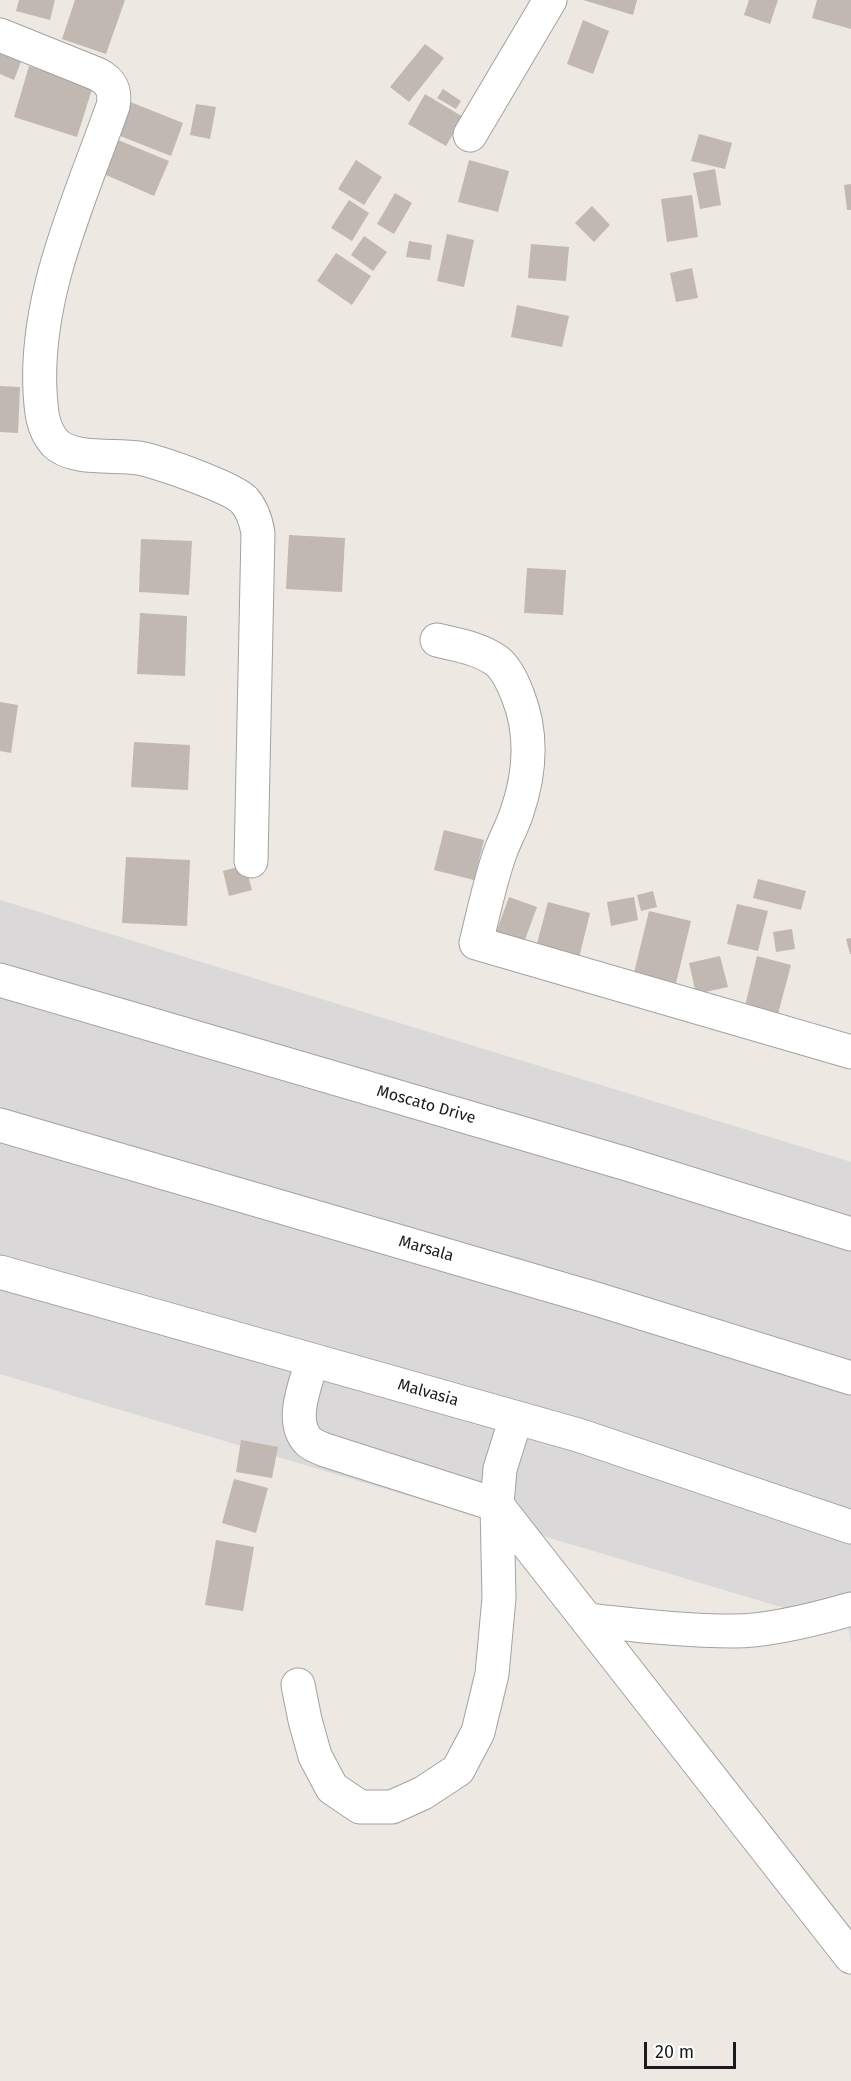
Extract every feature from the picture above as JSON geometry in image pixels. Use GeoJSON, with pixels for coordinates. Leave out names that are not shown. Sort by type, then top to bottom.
{"type":"FeatureCollection","features":[{"type":"Feature","properties":{"kind":"street"},"geometry":{"type":"LineString","coordinates":[[470,135],[550,0]]}},
{"type":"Feature","properties":{"kind":"street"},"geometry":{"type":"LineString","coordinates":[[0,35],[97,74],[106,79],[115,96],[50,287],[41,338],[39,375],[42,413],[47,430],[55,442],[67,451],[139,459],[190,474],[243,499],[255,519],[258,533],[251,861]]}},
{"type":"Feature","properties":{"kind":"street"},"geometry":{"type":"LineString","coordinates":[[437,640],[475,649],[498,662],[514,686],[526,716],[529,748],[525,779],[517,813],[503,841],[476,943],[851,1052]]}},
{"type":"Feature","properties":{"kind":"street","name":"Moscato Drive"},"geometry":{"type":"LineString","coordinates":[[0,980],[627,1164],[851,1234]]}},
{"type":"Feature","properties":{"kind":"street","name":"Marsala"},"geometry":{"type":"LineString","coordinates":[[0,1125],[593,1298],[851,1378]]}},
{"type":"Feature","properties":{"kind":"street","name":"Malvasia"},"geometry":{"type":"LineString","coordinates":[[0,1272],[578,1436],[851,1527]]}},
{"type":"Feature","properties":{"kind":"street"},"geometry":{"type":"LineString","coordinates":[[312,1361],[300,1405],[300,1422],[308,1441],[325,1450],[497,1505],[851,1957]]}},
{"type":"Feature","properties":{"kind":"street"},"geometry":{"type":"LineString","coordinates":[[298,1685],[315,1756],[332,1788],[360,1807],[392,1807],[423,1793],[458,1770],[478,1732],[492,1674],[499,1598],[497,1505],[500,1470],[516,1418]]}},
{"type":"Feature","properties":{"kind":"street"},"geometry":{"type":"LineString","coordinates":[[587,1620],[668,1628],[735,1631],[810,1621],[851,1610]]}},
{"type":"Feature","properties":{"kind":"shaded area"},"geometry":{"type":"Polygon","coordinates":[[[0,900],[851,1162],[851,1643],[848,1627],[0,1374],[0,900]]]}},
{"type":"Feature","properties":{"kind":"building"},"geometry":{"type":"Polygon","coordinates":[[[19,0],[55,0],[50,20],[16,11],[19,0]]]}},
{"type":"Feature","properties":{"kind":"building"},"geometry":{"type":"Polygon","coordinates":[[[75,0],[125,0],[106,54],[62,39],[75,0]]]}},
{"type":"Feature","properties":{"kind":"building"},"geometry":{"type":"Polygon","coordinates":[[[583,0],[637,0],[633,15],[583,0]]]}},
{"type":"Feature","properties":{"kind":"building"},"geometry":{"type":"Polygon","coordinates":[[[749,0],[778,0],[770,24],[744,15],[749,0]]]}},
{"type":"Feature","properties":{"kind":"building"},"geometry":{"type":"Polygon","coordinates":[[[817,0],[851,0],[851,29],[812,18],[817,0]]]}},
{"type":"Feature","properties":{"kind":"building"},"geometry":{"type":"Polygon","coordinates":[[[583,20],[609,31],[593,74],[567,64],[583,20]]]}},
{"type":"Feature","properties":{"kind":"building"},"geometry":{"type":"Polygon","coordinates":[[[425,44],[444,58],[409,102],[390,87],[425,44]]]}},
{"type":"Feature","properties":{"kind":"building"},"geometry":{"type":"Polygon","coordinates":[[[0,50],[22,59],[14,80],[0,74],[0,50]]]}},
{"type":"Feature","properties":{"kind":"building"},"geometry":{"type":"Polygon","coordinates":[[[29,66],[93,86],[77,137],[14,117],[29,66]]]}},
{"type":"Feature","properties":{"kind":"building"},"geometry":{"type":"Polygon","coordinates":[[[443,89],[461,101],[456,109],[437,98],[443,89]]]}},
{"type":"Feature","properties":{"kind":"building"},"geometry":{"type":"Polygon","coordinates":[[[425,94],[463,117],[446,146],[408,124],[425,94]]]}},
{"type":"Feature","properties":{"kind":"building"},"geometry":{"type":"Polygon","coordinates":[[[128,101],[183,123],[171,156],[115,134],[128,101]]]}},
{"type":"Feature","properties":{"kind":"building"},"geometry":{"type":"Polygon","coordinates":[[[196,104],[216,107],[210,139],[190,135],[196,104]]]}},
{"type":"Feature","properties":{"kind":"building"},"geometry":{"type":"Polygon","coordinates":[[[699,134],[732,143],[725,169],[691,161],[699,134]]]}},
{"type":"Feature","properties":{"kind":"building"},"geometry":{"type":"Polygon","coordinates":[[[111,137],[169,161],[154,196],[97,171],[111,137]]]}},
{"type":"Feature","properties":{"kind":"building"},"geometry":{"type":"Polygon","coordinates":[[[356,160],[382,177],[364,205],[338,189],[356,160]]]}},
{"type":"Feature","properties":{"kind":"building"},"geometry":{"type":"Polygon","coordinates":[[[469,160],[509,171],[498,212],[458,202],[469,160]]]}},
{"type":"Feature","properties":{"kind":"building"},"geometry":{"type":"Polygon","coordinates":[[[715,169],[721,205],[700,209],[693,173],[715,169]]]}},
{"type":"Feature","properties":{"kind":"building"},"geometry":{"type":"Polygon","coordinates":[[[851,184],[851,210],[847,210],[844,185],[851,184]]]}},
{"type":"Feature","properties":{"kind":"building"},"geometry":{"type":"Polygon","coordinates":[[[395,193],[412,203],[394,234],[377,224],[395,193]]]}},
{"type":"Feature","properties":{"kind":"building"},"geometry":{"type":"Polygon","coordinates":[[[692,195],[698,237],[667,242],[661,199],[692,195]]]}},
{"type":"Feature","properties":{"kind":"building"},"geometry":{"type":"Polygon","coordinates":[[[349,200],[369,213],[352,241],[331,228],[349,200]]]}},
{"type":"Feature","properties":{"kind":"building"},"geometry":{"type":"Polygon","coordinates":[[[592,206],[610,225],[594,242],[575,223],[592,206]]]}},
{"type":"Feature","properties":{"kind":"building"},"geometry":{"type":"Polygon","coordinates":[[[447,234],[474,240],[464,287],[437,281],[447,234]]]}},
{"type":"Feature","properties":{"kind":"building"},"geometry":{"type":"Polygon","coordinates":[[[364,236],[387,252],[373,271],[351,255],[364,236]]]}},
{"type":"Feature","properties":{"kind":"building"},"geometry":{"type":"Polygon","coordinates":[[[409,241],[432,245],[430,260],[406,257],[409,241]]]}},
{"type":"Feature","properties":{"kind":"building"},"geometry":{"type":"Polygon","coordinates":[[[531,244],[569,247],[566,281],[528,278],[531,244]]]}},
{"type":"Feature","properties":{"kind":"building"},"geometry":{"type":"Polygon","coordinates":[[[336,253],[371,276],[352,305],[317,281],[336,253]]]}},
{"type":"Feature","properties":{"kind":"building"},"geometry":{"type":"Polygon","coordinates":[[[692,268],[698,298],[676,302],[670,273],[692,268]]]}},
{"type":"Feature","properties":{"kind":"building"},"geometry":{"type":"Polygon","coordinates":[[[517,305],[569,316],[562,347],[511,337],[517,305]]]}},
{"type":"Feature","properties":{"kind":"building"},"geometry":{"type":"Polygon","coordinates":[[[0,386],[20,387],[18,433],[0,432],[0,386]]]}},
{"type":"Feature","properties":{"kind":"building"},"geometry":{"type":"Polygon","coordinates":[[[289,535],[345,538],[342,592],[286,589],[289,535]]]}},
{"type":"Feature","properties":{"kind":"building"},"geometry":{"type":"Polygon","coordinates":[[[141,539],[192,541],[189,595],[139,592],[141,539]]]}},
{"type":"Feature","properties":{"kind":"building"},"geometry":{"type":"Polygon","coordinates":[[[527,568],[566,570],[563,615],[524,613],[527,568]]]}},
{"type":"Feature","properties":{"kind":"building"},"geometry":{"type":"Polygon","coordinates":[[[140,613],[187,616],[185,676],[137,674],[140,613]]]}},
{"type":"Feature","properties":{"kind":"building"},"geometry":{"type":"Polygon","coordinates":[[[0,702],[18,705],[11,753],[0,751],[0,702]]]}},
{"type":"Feature","properties":{"kind":"building"},"geometry":{"type":"Polygon","coordinates":[[[134,742],[190,745],[188,790],[131,787],[134,742]]]}},
{"type":"Feature","properties":{"kind":"building"},"geometry":{"type":"Polygon","coordinates":[[[444,830],[484,840],[474,880],[434,870],[444,830]]]}},
{"type":"Feature","properties":{"kind":"building"},"geometry":{"type":"Polygon","coordinates":[[[126,857],[190,860],[187,926],[122,923],[126,857]]]}},
{"type":"Feature","properties":{"kind":"building"},"geometry":{"type":"Polygon","coordinates":[[[245,865],[252,890],[229,896],[223,871],[245,865]]]}},
{"type":"Feature","properties":{"kind":"building"},"geometry":{"type":"Polygon","coordinates":[[[758,879],[806,891],[801,910],[753,898],[758,879]]]}},
{"type":"Feature","properties":{"kind":"building"},"geometry":{"type":"Polygon","coordinates":[[[653,891],[657,907],[641,911],[637,895],[653,891]]]}},
{"type":"Feature","properties":{"kind":"building"},"geometry":{"type":"Polygon","coordinates":[[[509,897],[537,907],[522,948],[494,938],[509,897]]]}},
{"type":"Feature","properties":{"kind":"building"},"geometry":{"type":"Polygon","coordinates":[[[634,897],[638,920],[611,926],[607,902],[634,897]]]}},
{"type":"Feature","properties":{"kind":"building"},"geometry":{"type":"Polygon","coordinates":[[[548,902],[590,913],[578,962],[535,951],[548,902]]]}},
{"type":"Feature","properties":{"kind":"building"},"geometry":{"type":"Polygon","coordinates":[[[737,904],[768,911],[758,951],[727,944],[737,904]]]}},
{"type":"Feature","properties":{"kind":"building"},"geometry":{"type":"Polygon","coordinates":[[[649,911],[691,921],[676,983],[634,973],[649,911]]]}},
{"type":"Feature","properties":{"kind":"building"},"geometry":{"type":"Polygon","coordinates":[[[792,929],[795,949],[776,952],[773,932],[792,929]]]}},
{"type":"Feature","properties":{"kind":"building"},"geometry":{"type":"Polygon","coordinates":[[[851,938],[851,954],[850,954],[846,939],[851,938]]]}},
{"type":"Feature","properties":{"kind":"building"},"geometry":{"type":"Polygon","coordinates":[[[720,956],[728,987],[696,994],[689,963],[720,956]]]}},
{"type":"Feature","properties":{"kind":"building"},"geometry":{"type":"Polygon","coordinates":[[[757,956],[791,965],[778,1014],[745,1006],[757,956]]]}},
{"type":"Feature","properties":{"kind":"building"},"geometry":{"type":"Polygon","coordinates":[[[241,1440],[278,1447],[272,1478],[236,1472],[241,1440]]]}},
{"type":"Feature","properties":{"kind":"building"},"geometry":{"type":"Polygon","coordinates":[[[234,1479],[268,1488],[256,1533],[222,1523],[234,1479]]]}},
{"type":"Feature","properties":{"kind":"building"},"geometry":{"type":"Polygon","coordinates":[[[216,1540],[254,1547],[243,1611],[205,1605],[216,1540]]]}}]}
